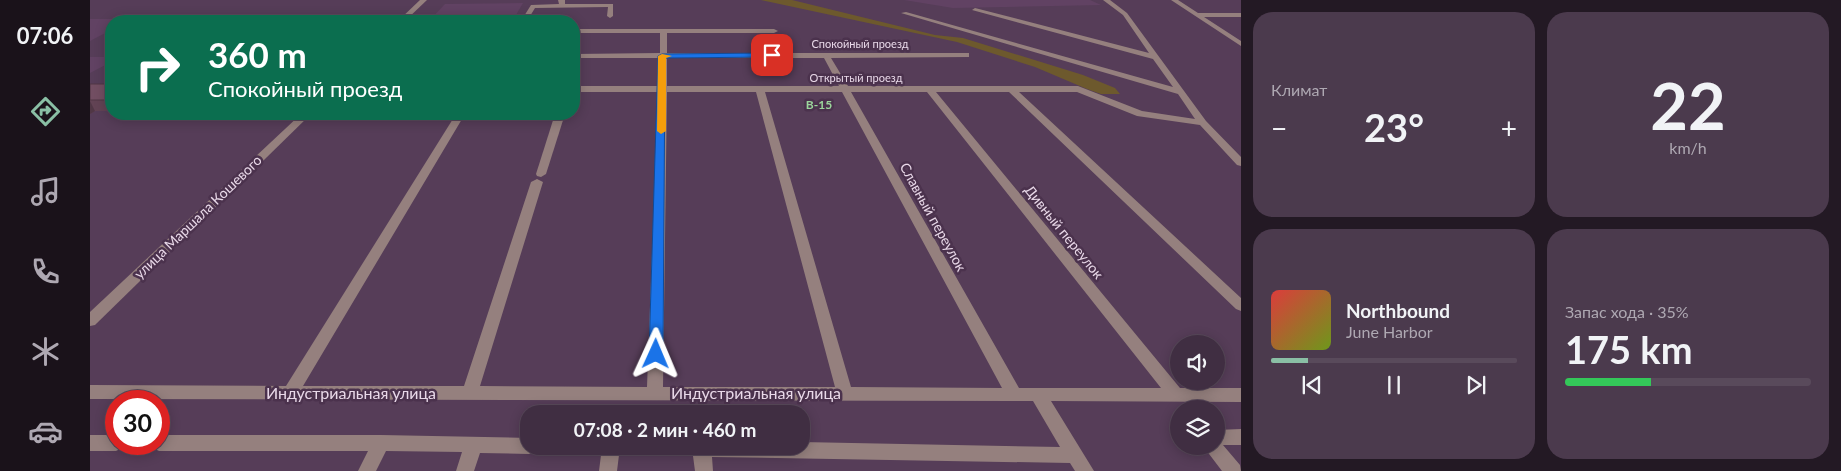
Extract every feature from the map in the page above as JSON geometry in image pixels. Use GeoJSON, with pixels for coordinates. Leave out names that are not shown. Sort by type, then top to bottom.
{"type":"FeatureCollection","features":[{"type":"Feature","properties":{"kind":"street"},"geometry":{"type":"LineString","coordinates":[[408,15],[424,0]]}},
{"type":"Feature","properties":{"kind":"street"},"geometry":{"type":"LineString","coordinates":[[1106,0],[1125,14],[1203,123],[1241,163]]}},
{"type":"Feature","properties":{"kind":"street"},"geometry":{"type":"LineString","coordinates":[[1174,0],[1241,44]]}},
{"type":"Feature","properties":{"kind":"street"},"geometry":{"type":"LineString","coordinates":[[528,15],[533,6],[561,3],[611,5],[610,16]]}},
{"type":"Feature","properties":{"kind":"street"},"geometry":{"type":"LineString","coordinates":[[974,10],[1156,57]]}},
{"type":"Feature","properties":{"kind":"street"},"geometry":{"type":"LineString","coordinates":[[904,13],[1180,92]]}},
{"type":"Feature","properties":{"kind":"street"},"geometry":{"type":"LineString","coordinates":[[1199,15],[1241,15]]}},
{"type":"Feature","properties":{"kind":"street"},"geometry":{"type":"LineString","coordinates":[[580,31],[774,31]]}},
{"type":"Feature","properties":{"kind":"street"},"geometry":{"type":"LineString","coordinates":[[655,393],[664,31]]}},
{"type":"Feature","properties":{"kind":"street","name":"Славный переулок"},"geometry":{"type":"LineString","coordinates":[[826,55],[1014,394]]}},
{"type":"Feature","properties":{"kind":"street","name":"Спокойный проезд"},"geometry":{"type":"LineString","coordinates":[[580,56],[966,55]]}},
{"type":"Feature","properties":{"kind":"street","name":"Открытый проезд"},"geometry":{"type":"LineString","coordinates":[[580,89],[1078,89],[1140,114],[1203,123]]}},
{"type":"Feature","properties":{"kind":"street"},"geometry":{"type":"LineString","coordinates":[[760,89],[845,394]]}},
{"type":"Feature","properties":{"kind":"street","name":"Дивный переулок"},"geometry":{"type":"LineString","coordinates":[[929,89],[1176,394]]}},
{"type":"Feature","properties":{"kind":"street"},"geometry":{"type":"LineString","coordinates":[[1011,89],[1241,306]]}},
{"type":"Feature","properties":{"kind":"street","name":"улица Маршала Кошевого"},"geometry":{"type":"LineString","coordinates":[[90,316],[298,120]]}},
{"type":"Feature","properties":{"kind":"street","name":"улица Маршала Кошевого"},"geometry":{"type":"LineString","coordinates":[[90,321],[298,120]]}},
{"type":"Feature","properties":{"kind":"street"},"geometry":{"type":"LineString","coordinates":[[291,392],[456,120]]}},
{"type":"Feature","properties":{"kind":"street"},"geometry":{"type":"LineString","coordinates":[[470,393],[558,120]]}},
{"type":"Feature","properties":{"kind":"street","name":"Индустриальная улица"},"geometry":{"type":"LineString","coordinates":[[90,392],[1241,394]]}},
{"type":"Feature","properties":{"kind":"street"},"geometry":{"type":"LineString","coordinates":[[1038,394],[1085,471]]}},
{"type":"Feature","properties":{"kind":"street"},"geometry":{"type":"LineString","coordinates":[[1225,438],[1241,437]]}},
{"type":"Feature","properties":{"kind":"street"},"geometry":{"type":"LineString","coordinates":[[90,443],[105,443]]}},
{"type":"Feature","properties":{"kind":"street"},"geometry":{"type":"LineString","coordinates":[[170,443],[381,443],[520,446]]}},
{"type":"Feature","properties":{"kind":"street"},"geometry":{"type":"LineString","coordinates":[[367,471],[381,443]]}},
{"type":"Feature","properties":{"kind":"street"},"geometry":{"type":"LineString","coordinates":[[465,471],[473,445]]}},
{"type":"Feature","properties":{"kind":"street"},"geometry":{"type":"LineString","coordinates":[[810,451],[1075,455]]}},
{"type":"Feature","properties":{"kind":"street"},"geometry":{"type":"LineString","coordinates":[[608,471],[610,455]]}},
{"type":"Feature","properties":{"kind":"street"},"geometry":{"type":"LineString","coordinates":[[703,455],[704,471]]}},
{"type":"Feature","properties":{"kind":"street"},"geometry":{"type":"LineString","coordinates":[[1220,455],[1233,471]]}},
{"type":"Feature","properties":{"kind":"shaded area"},"geometry":{"type":"Polygon","coordinates":[[[761,0],[792,0],[935,35],[963,38],[1083,75],[1115,88],[1120,94],[1101,94],[1035,67],[957,42],[761,0]]]}},
{"type":"Feature","properties":{"kind":"shaded area"},"geometry":{"type":"Polygon","coordinates":[[[904,0],[1090,0],[1101,5],[953,8],[904,0]]]}},
{"type":"Feature","properties":{"kind":"shaded area"},"geometry":{"type":"Polygon","coordinates":[[[523,3],[516,15],[435,15],[445,4],[523,3]]]}},
{"type":"Feature","properties":{"kind":"shaded area"},"geometry":{"type":"Polygon","coordinates":[[[90,19],[105,19],[105,33],[90,41],[90,19]]]}},
{"type":"Feature","properties":{"kind":"shaded area"},"geometry":{"type":"Polygon","coordinates":[[[90,57],[105,57],[105,65],[90,73],[90,57]]]}},
{"type":"Feature","properties":{"kind":"building"},"geometry":{"type":"Polygon","coordinates":[[[90,84],[105,84],[105,100],[90,100],[90,84]]]}},
{"type":"Feature","properties":{"kind":"slow traffic"},"geometry":{"type":"LineString","coordinates":[[661,131],[662,56],[668,56]]}},
{"type":"Feature","properties":{"kind":"district","name":"В-15"},"geometry":{"type":"Point","coordinates":[819,105]}},
{"type":"Feature","properties":{"kind":"route"},"geometry":{"type":"LineString","coordinates":[[656,354],[662,56],[772,55]]}}]}
